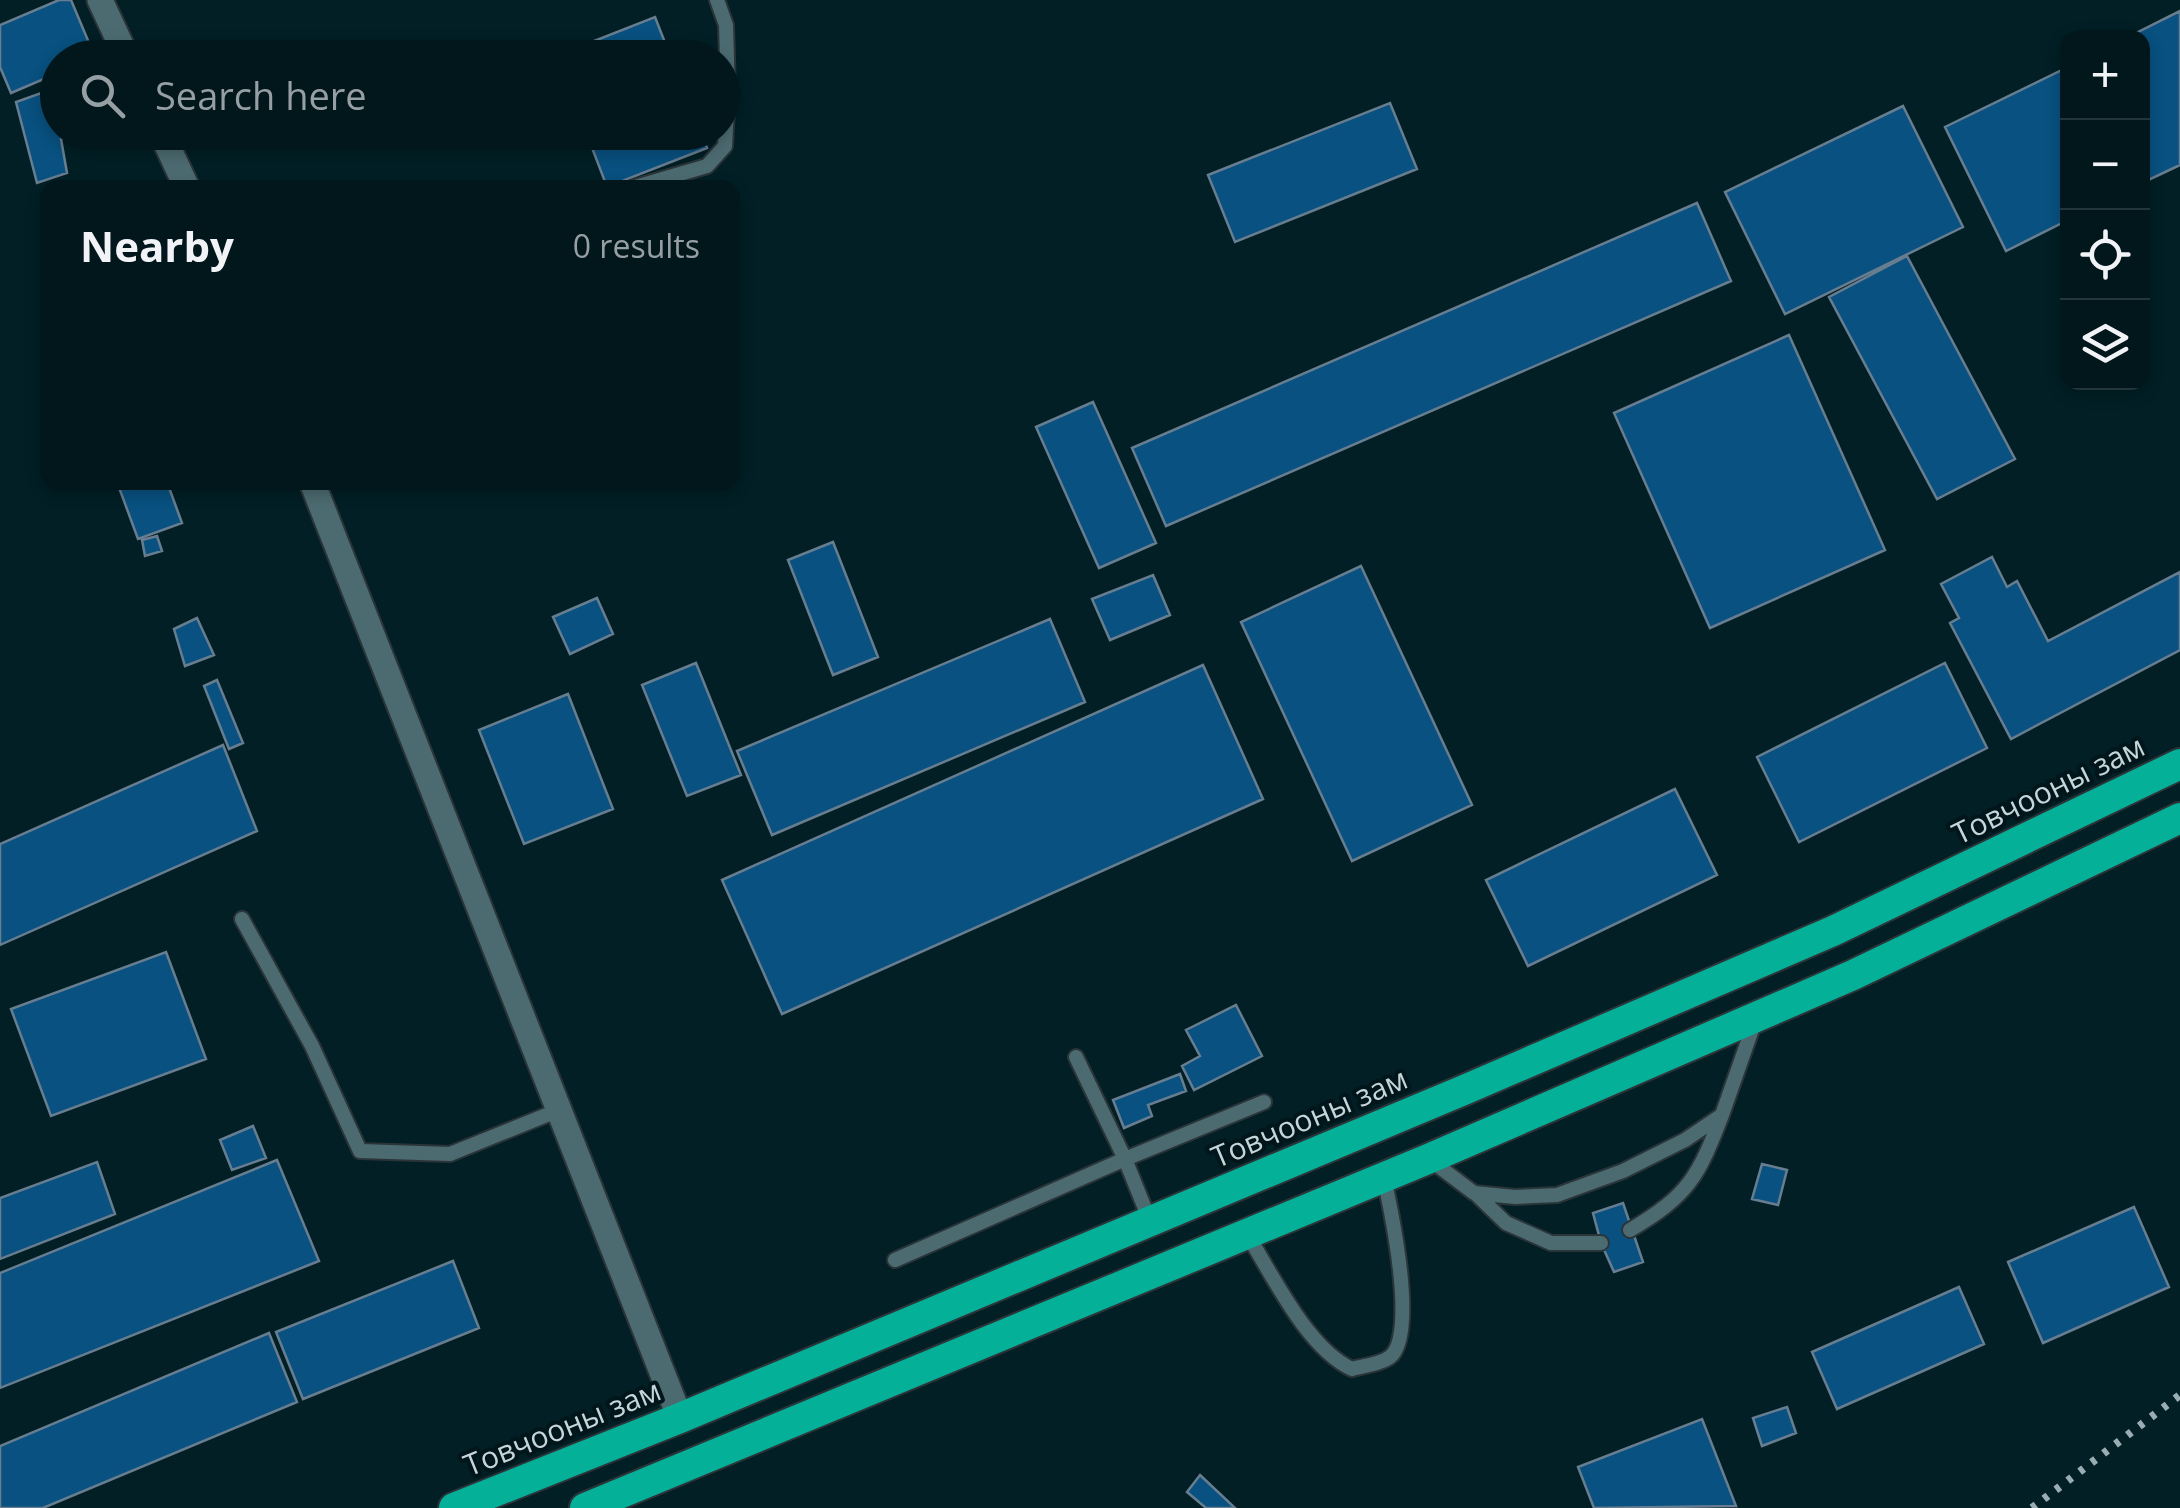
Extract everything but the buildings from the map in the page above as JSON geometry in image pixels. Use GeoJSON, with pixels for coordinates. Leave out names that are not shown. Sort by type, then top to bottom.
{"type":"FeatureCollection","features":[{"type":"Feature","properties":{"kind":"highway","name":"Товчооны зам"},"geometry":{"type":"LineString","coordinates":[[454,1508],[1150,1222],[1833,931],[2180,764]]}},
{"type":"Feature","properties":{"kind":"highway"},"geometry":{"type":"LineString","coordinates":[[585,1508],[1384,1178],[1757,1017],[2180,818]]}},
{"type":"Feature","properties":{"kind":"street"},"geometry":{"type":"LineString","coordinates":[[100,0],[119,40]]}},
{"type":"Feature","properties":{"kind":"street"},"geometry":{"type":"LineString","coordinates":[[170,150],[183,180]]}},
{"type":"Feature","properties":{"kind":"street"},"geometry":{"type":"LineString","coordinates":[[315,490],[680,1418]]}},
{"type":"Feature","properties":{"kind":"lane"},"geometry":{"type":"LineString","coordinates":[[717,0],[726,24],[726,40]]}},
{"type":"Feature","properties":{"kind":"lane"},"geometry":{"type":"LineString","coordinates":[[659,180],[706,166],[721,150]]}},
{"type":"Feature","properties":{"kind":"lane"},"geometry":{"type":"LineString","coordinates":[[242,919],[312,1046],[360,1151],[450,1154],[559,1110]]}},
{"type":"Feature","properties":{"kind":"lane"},"geometry":{"type":"LineString","coordinates":[[1630,1230],[1665,1210],[1700,1171],[1757,1017]]}},
{"type":"Feature","properties":{"kind":"lane"},"geometry":{"type":"LineString","coordinates":[[1076,1056],[1150,1222]]}},
{"type":"Feature","properties":{"kind":"lane"},"geometry":{"type":"LineString","coordinates":[[894,1260],[1264,1102]]}},
{"type":"Feature","properties":{"kind":"lane"},"geometry":{"type":"LineString","coordinates":[[1474,1193],[1557,1195],[1624,1171],[1685,1140],[1722,1115]]}},
{"type":"Feature","properties":{"kind":"lane"},"geometry":{"type":"LineString","coordinates":[[1428,1159],[1474,1193],[1506,1224],[1550,1242],[1601,1243]]}},
{"type":"Feature","properties":{"kind":"lane"},"geometry":{"type":"LineString","coordinates":[[1247,1234],[1292,1308],[1334,1361],[1352,1369],[1390,1357],[1400,1343],[1402,1271],[1384,1178]]}},
{"type":"Feature","properties":{"kind":"railway"},"geometry":{"type":"LineString","coordinates":[[2032,1508],[2180,1395]]}}]}
